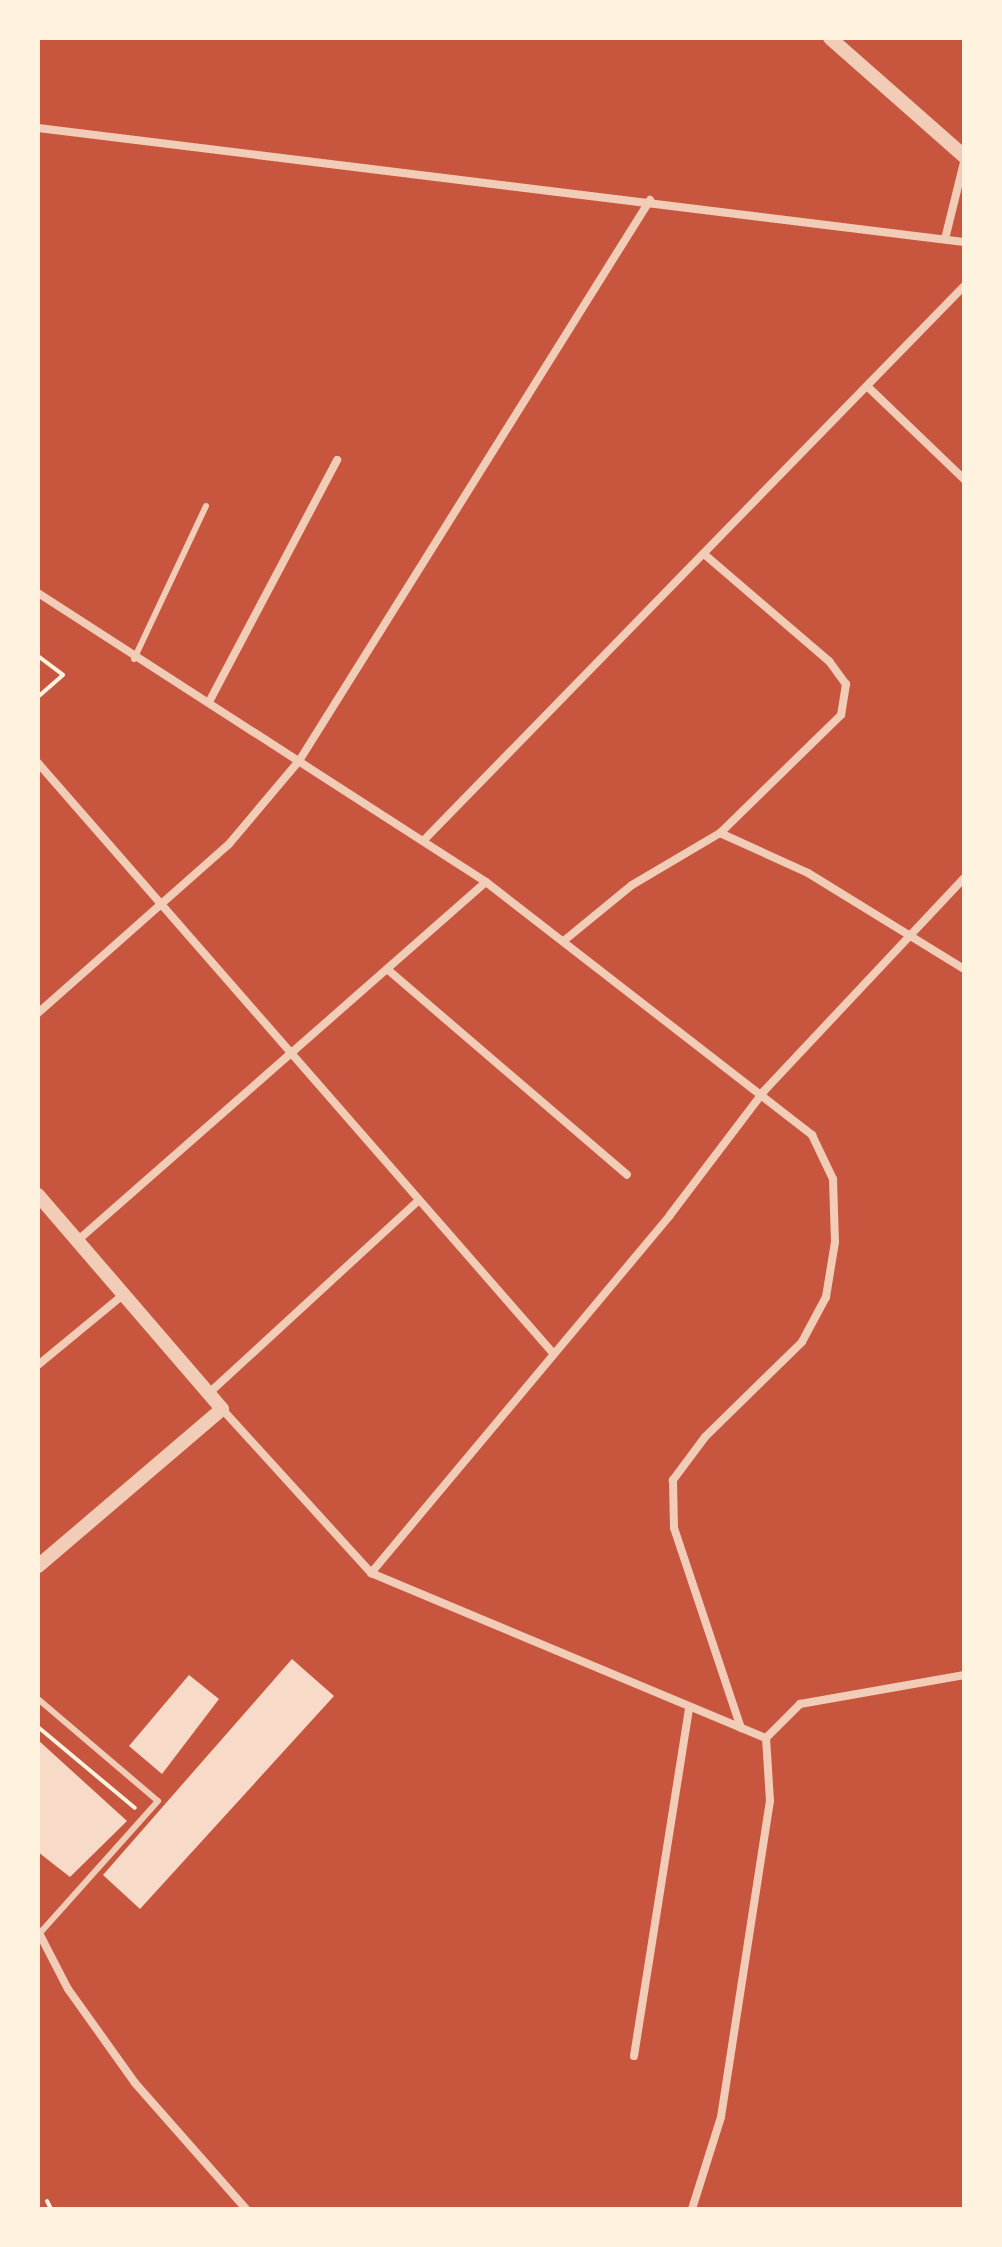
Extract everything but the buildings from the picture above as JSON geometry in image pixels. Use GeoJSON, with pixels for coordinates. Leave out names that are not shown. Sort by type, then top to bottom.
{"type":"FeatureCollection","features":[{"type":"Feature","properties":{"kind":"street"},"geometry":{"type":"LineString","coordinates":[[830,38],[964,156]]}},
{"type":"Feature","properties":{"kind":"street"},"geometry":{"type":"LineString","coordinates":[[38,128],[650,200],[964,242]]}},
{"type":"Feature","properties":{"kind":"street"},"geometry":{"type":"LineString","coordinates":[[945,239],[964,162]]}},
{"type":"Feature","properties":{"kind":"street"},"geometry":{"type":"LineString","coordinates":[[38,1013],[247,826],[299,761],[650,200]]}},
{"type":"Feature","properties":{"kind":"street"},"geometry":{"type":"LineString","coordinates":[[425,839],[964,286]]}},
{"type":"Feature","properties":{"kind":"street"},"geometry":{"type":"LineString","coordinates":[[868,387],[964,479]]}},
{"type":"Feature","properties":{"kind":"street"},"geometry":{"type":"LineString","coordinates":[[209,702],[337,460]]}},
{"type":"Feature","properties":{"kind":"street"},"geometry":{"type":"LineString","coordinates":[[566,939],[632,885],[720,833],[841,715],[847,698],[829,661],[704,554]]}},
{"type":"Feature","properties":{"kind":"street"},"geometry":{"type":"LineString","coordinates":[[38,593],[134,659],[209,702],[425,839],[566,939],[764,1091],[812,1135],[833,1179],[835,1242],[826,1297],[802,1342],[705,1437],[673,1480],[674,1528],[741,1728]]}},
{"type":"Feature","properties":{"kind":"street"},"geometry":{"type":"LineString","coordinates":[[38,763],[552,1352]]}},
{"type":"Feature","properties":{"kind":"street"},"geometry":{"type":"LineString","coordinates":[[720,833],[808,873],[964,969]]}},
{"type":"Feature","properties":{"kind":"street"},"geometry":{"type":"LineString","coordinates":[[371,1573],[552,1352],[670,1215],[764,1091],[904,934],[964,878]]}},
{"type":"Feature","properties":{"kind":"street"},"geometry":{"type":"LineString","coordinates":[[77,1241],[486,882]]}},
{"type":"Feature","properties":{"kind":"street"},"geometry":{"type":"LineString","coordinates":[[387,969],[627,1175]]}},
{"type":"Feature","properties":{"kind":"street"},"geometry":{"type":"LineString","coordinates":[[38,1195],[208,1394],[371,1573],[689,1709],[766,1738]]}},
{"type":"Feature","properties":{"kind":"street"},"geometry":{"type":"LineString","coordinates":[[208,1394],[418,1201]]}},
{"type":"Feature","properties":{"kind":"street"},"geometry":{"type":"LineString","coordinates":[[38,1365],[123,1295]]}},
{"type":"Feature","properties":{"kind":"street"},"geometry":{"type":"LineString","coordinates":[[38,1566],[222,1409]]}},
{"type":"Feature","properties":{"kind":"street"},"geometry":{"type":"LineString","coordinates":[[692,2209],[721,2117],[770,1801],[766,1738],[800,1704],[964,1675]]}},
{"type":"Feature","properties":{"kind":"street"},"geometry":{"type":"LineString","coordinates":[[634,2056],[689,1709]]}},
{"type":"Feature","properties":{"kind":"street"},"geometry":{"type":"LineString","coordinates":[[39,1932],[68,1989],[135,2083],[246,2209]]}},
{"type":"Feature","properties":{"kind":"lane"},"geometry":{"type":"LineString","coordinates":[[134,659],[206,506]]}},
{"type":"Feature","properties":{"kind":"lane"},"geometry":{"type":"LineString","coordinates":[[38,1699],[158,1801],[39,1932]]}},
{"type":"Feature","properties":{"kind":"path"},"geometry":{"type":"LineString","coordinates":[[38,656],[63,675],[38,697]]}},
{"type":"Feature","properties":{"kind":"path"},"geometry":{"type":"LineString","coordinates":[[38,1727],[140,1812]]}},
{"type":"Feature","properties":{"kind":"path"},"geometry":{"type":"LineString","coordinates":[[47,2201],[51,2209]]}}]}
